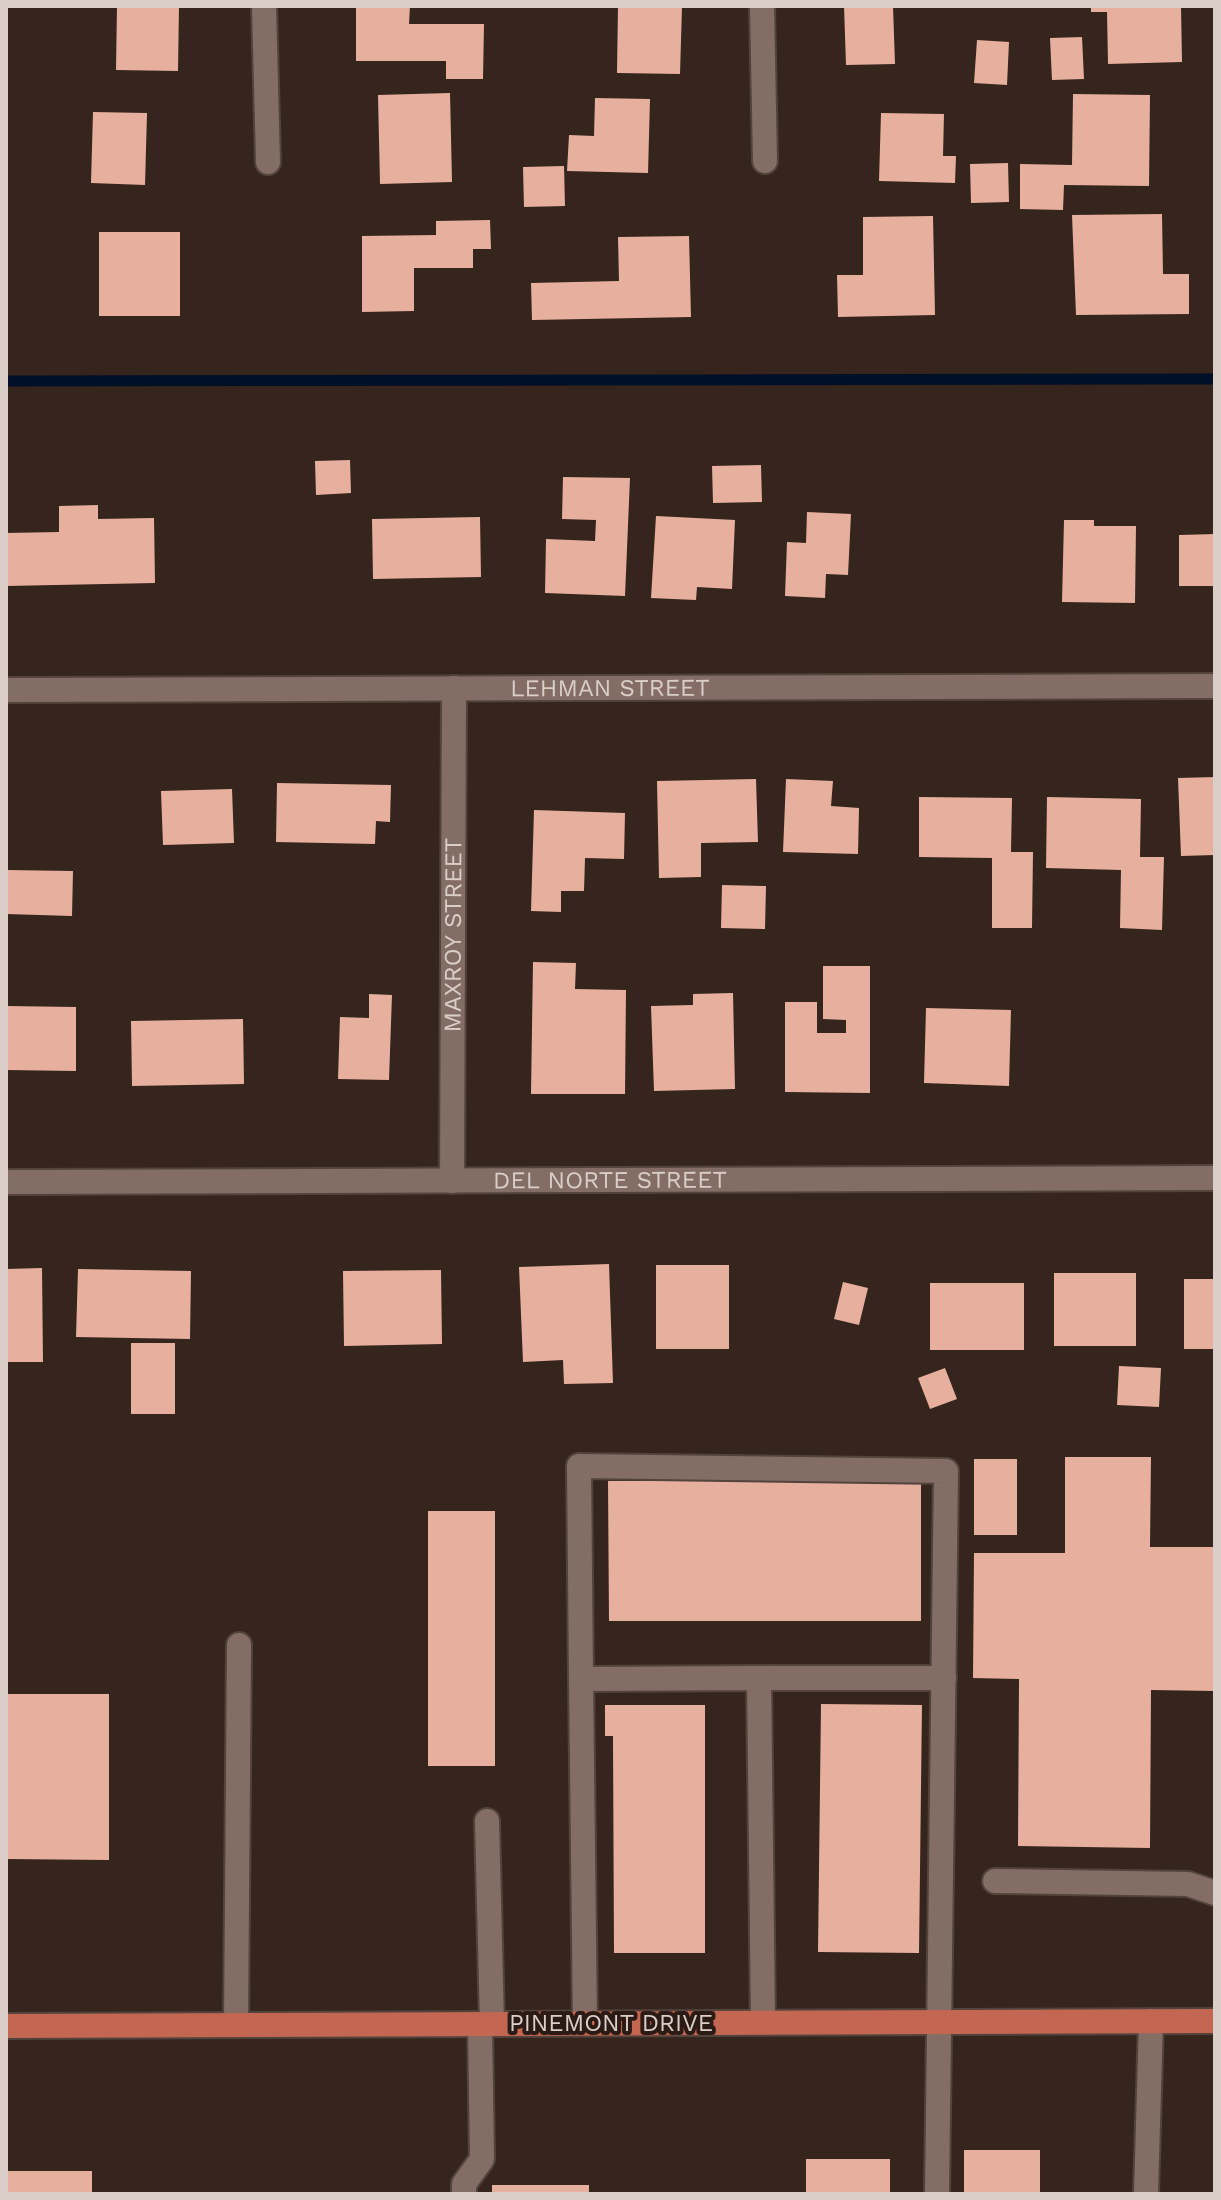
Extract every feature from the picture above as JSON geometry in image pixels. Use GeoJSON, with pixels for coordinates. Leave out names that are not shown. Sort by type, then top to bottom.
{"type":"FeatureCollection","features":[{"type":"Feature","properties":{"kind":"main road","name":"PINEMONT DRIVE"},"geometry":{"type":"LineString","coordinates":[[6,2026],[1215,2021]]}},
{"type":"Feature","properties":{"kind":"street"},"geometry":{"type":"LineString","coordinates":[[264,6],[268,162]]}},
{"type":"Feature","properties":{"kind":"street"},"geometry":{"type":"LineString","coordinates":[[762,6],[765,161]]}},
{"type":"Feature","properties":{"kind":"street","name":"LEHMAN STREET"},"geometry":{"type":"LineString","coordinates":[[6,690],[1215,686]]}},
{"type":"Feature","properties":{"kind":"street","name":"MAXROY STREET"},"geometry":{"type":"LineString","coordinates":[[452,1181],[454,688]]}},
{"type":"Feature","properties":{"kind":"street","name":"DEL NORTE STREET"},"geometry":{"type":"LineString","coordinates":[[6,1182],[1215,1178]]}},
{"type":"Feature","properties":{"kind":"street"},"geometry":{"type":"LineString","coordinates":[[585,2023],[579,1466],[946,1471],[937,2194]]}},
{"type":"Feature","properties":{"kind":"street"},"geometry":{"type":"LineString","coordinates":[[236,2025],[239,1645]]}},
{"type":"Feature","properties":{"kind":"street"},"geometry":{"type":"LineString","coordinates":[[759,1678],[763,2022]]}},
{"type":"Feature","properties":{"kind":"street"},"geometry":{"type":"LineString","coordinates":[[581,1679],[944,1678]]}},
{"type":"Feature","properties":{"kind":"street"},"geometry":{"type":"LineString","coordinates":[[464,2194],[464,2184],[482,2159],[487,1821]]}},
{"type":"Feature","properties":{"kind":"street"},"geometry":{"type":"LineString","coordinates":[[995,1881],[1188,1884],[1215,1893]]}},
{"type":"Feature","properties":{"kind":"street"},"geometry":{"type":"LineString","coordinates":[[1146,2194],[1151,2021]]}},
{"type":"Feature","properties":{"kind":"building"},"geometry":{"type":"Polygon","coordinates":[[[117,6],[179,6],[178,71],[116,70],[117,6]]]}},
{"type":"Feature","properties":{"kind":"building"},"geometry":{"type":"Polygon","coordinates":[[[356,6],[410,6],[409,24],[484,24],[483,79],[446,79],[446,61],[356,61],[356,6]]]}},
{"type":"Feature","properties":{"kind":"building"},"geometry":{"type":"Polygon","coordinates":[[[618,6],[682,6],[680,74],[617,73],[618,6]]]}},
{"type":"Feature","properties":{"kind":"building"},"geometry":{"type":"Polygon","coordinates":[[[844,6],[893,6],[895,64],[846,65],[844,6]]]}},
{"type":"Feature","properties":{"kind":"building"},"geometry":{"type":"Polygon","coordinates":[[[1091,6],[1181,6],[1182,62],[1108,64],[1107,12],[1091,12],[1091,6]]]}},
{"type":"Feature","properties":{"kind":"building"},"geometry":{"type":"Polygon","coordinates":[[[1082,37],[1084,79],[1052,80],[1050,38],[1082,37]]]}},
{"type":"Feature","properties":{"kind":"building"},"geometry":{"type":"Polygon","coordinates":[[[977,40],[1009,42],[1007,85],[974,83],[977,40]]]}},
{"type":"Feature","properties":{"kind":"building"},"geometry":{"type":"Polygon","coordinates":[[[450,93],[452,182],[380,184],[378,95],[450,93]]]}},
{"type":"Feature","properties":{"kind":"building"},"geometry":{"type":"Polygon","coordinates":[[[1073,94],[1150,95],[1149,186],[1064,185],[1063,210],[1020,209],[1020,164],[1072,165],[1073,94]]]}},
{"type":"Feature","properties":{"kind":"building"},"geometry":{"type":"Polygon","coordinates":[[[595,98],[650,99],[648,173],[567,171],[569,135],[594,136],[595,98]]]}},
{"type":"Feature","properties":{"kind":"building"},"geometry":{"type":"Polygon","coordinates":[[[93,112],[147,113],[145,185],[91,183],[93,112]]]}},
{"type":"Feature","properties":{"kind":"building"},"geometry":{"type":"Polygon","coordinates":[[[881,113],[944,114],[943,156],[956,156],[955,183],[879,181],[881,113]]]}},
{"type":"Feature","properties":{"kind":"building"},"geometry":{"type":"Polygon","coordinates":[[[1008,163],[1009,202],[971,203],[970,164],[1008,163]]]}},
{"type":"Feature","properties":{"kind":"building"},"geometry":{"type":"Polygon","coordinates":[[[564,166],[565,206],[524,207],[523,167],[564,166]]]}},
{"type":"Feature","properties":{"kind":"building"},"geometry":{"type":"Polygon","coordinates":[[[1162,214],[1163,274],[1189,274],[1189,314],[1076,315],[1072,215],[1162,214]]]}},
{"type":"Feature","properties":{"kind":"building"},"geometry":{"type":"Polygon","coordinates":[[[933,216],[935,315],[838,317],[837,275],[863,275],[863,217],[933,216]]]}},
{"type":"Feature","properties":{"kind":"building"},"geometry":{"type":"Polygon","coordinates":[[[490,220],[491,249],[473,249],[473,268],[414,268],[414,311],[362,312],[362,236],[436,235],[436,221],[490,220]]]}},
{"type":"Feature","properties":{"kind":"building"},"geometry":{"type":"Polygon","coordinates":[[[99,232],[180,232],[180,316],[99,316],[99,232]]]}},
{"type":"Feature","properties":{"kind":"building"},"geometry":{"type":"Polygon","coordinates":[[[689,236],[691,317],[532,320],[531,283],[619,281],[618,237],[689,236]]]}},
{"type":"Feature","properties":{"kind":"building"},"geometry":{"type":"Polygon","coordinates":[[[350,460],[351,493],[316,495],[315,461],[350,460]]]}},
{"type":"Feature","properties":{"kind":"building"},"geometry":{"type":"Polygon","coordinates":[[[761,465],[762,502],[713,503],[712,466],[761,465]]]}},
{"type":"Feature","properties":{"kind":"building"},"geometry":{"type":"Polygon","coordinates":[[[563,477],[630,478],[625,596],[545,593],[546,539],[595,541],[596,520],[562,519],[563,477]]]}},
{"type":"Feature","properties":{"kind":"building"},"geometry":{"type":"Polygon","coordinates":[[[98,505],[98,519],[154,518],[155,583],[6,586],[6,533],[59,532],[59,506],[98,505]]]}},
{"type":"Feature","properties":{"kind":"building"},"geometry":{"type":"Polygon","coordinates":[[[807,512],[851,514],[848,575],[826,574],[825,598],[785,596],[787,542],[806,543],[807,512]]]}},
{"type":"Feature","properties":{"kind":"building"},"geometry":{"type":"Polygon","coordinates":[[[656,516],[735,520],[732,589],[697,587],[696,600],[651,598],[656,516]]]}},
{"type":"Feature","properties":{"kind":"building"},"geometry":{"type":"Polygon","coordinates":[[[480,517],[481,577],[373,579],[372,519],[480,517]]]}},
{"type":"Feature","properties":{"kind":"building"},"geometry":{"type":"Polygon","coordinates":[[[1064,520],[1094,520],[1094,526],[1136,526],[1135,603],[1062,602],[1064,520]]]}},
{"type":"Feature","properties":{"kind":"building"},"geometry":{"type":"Polygon","coordinates":[[[1215,534],[1215,586],[1179,586],[1179,535],[1215,534]]]}},
{"type":"Feature","properties":{"kind":"building"},"geometry":{"type":"Polygon","coordinates":[[[1215,777],[1215,855],[1181,856],[1178,778],[1215,777]]]}},
{"type":"Feature","properties":{"kind":"building"},"geometry":{"type":"Polygon","coordinates":[[[756,779],[758,842],[701,843],[701,877],[659,878],[657,781],[756,779]]]}},
{"type":"Feature","properties":{"kind":"building"},"geometry":{"type":"Polygon","coordinates":[[[786,779],[833,781],[831,806],[859,808],[858,854],[783,852],[786,779]]]}},
{"type":"Feature","properties":{"kind":"building"},"geometry":{"type":"Polygon","coordinates":[[[277,783],[391,785],[390,822],[376,821],[375,844],[276,842],[277,783]]]}},
{"type":"Feature","properties":{"kind":"building"},"geometry":{"type":"Polygon","coordinates":[[[232,789],[234,843],[163,845],[161,791],[232,789]]]}},
{"type":"Feature","properties":{"kind":"building"},"geometry":{"type":"Polygon","coordinates":[[[919,797],[1012,798],[1011,852],[1033,852],[1032,928],[992,928],[992,858],[919,857],[919,797]]]}},
{"type":"Feature","properties":{"kind":"building"},"geometry":{"type":"Polygon","coordinates":[[[1047,797],[1141,799],[1140,857],[1164,857],[1162,930],[1120,928],[1121,870],[1046,868],[1047,797]]]}},
{"type":"Feature","properties":{"kind":"building"},"geometry":{"type":"Polygon","coordinates":[[[534,810],[625,813],[624,859],[585,858],[584,891],[561,891],[561,912],[531,911],[534,810]]]}},
{"type":"Feature","properties":{"kind":"building"},"geometry":{"type":"Polygon","coordinates":[[[6,870],[73,871],[72,916],[6,914],[6,870]]]}},
{"type":"Feature","properties":{"kind":"building"},"geometry":{"type":"Polygon","coordinates":[[[722,885],[766,886],[765,929],[721,928],[722,885]]]}},
{"type":"Feature","properties":{"kind":"building"},"geometry":{"type":"Polygon","coordinates":[[[533,962],[576,963],[575,989],[626,990],[625,1094],[531,1094],[533,962]]]}},
{"type":"Feature","properties":{"kind":"building"},"geometry":{"type":"Polygon","coordinates":[[[823,966],[870,966],[870,1093],[785,1092],[785,1002],[817,1002],[817,1033],[846,1033],[846,1020],[823,1019],[823,966]]]}},
{"type":"Feature","properties":{"kind":"building"},"geometry":{"type":"Polygon","coordinates":[[[733,993],[735,1089],[654,1091],[651,1006],[693,1005],[693,994],[733,993]]]}},
{"type":"Feature","properties":{"kind":"building"},"geometry":{"type":"Polygon","coordinates":[[[369,994],[392,995],[389,1080],[338,1079],[340,1017],[369,1018],[369,994]]]}},
{"type":"Feature","properties":{"kind":"building"},"geometry":{"type":"Polygon","coordinates":[[[6,1006],[76,1007],[76,1071],[6,1070],[6,1006]]]}},
{"type":"Feature","properties":{"kind":"building"},"geometry":{"type":"Polygon","coordinates":[[[926,1008],[1011,1010],[1009,1086],[924,1083],[926,1008]]]}},
{"type":"Feature","properties":{"kind":"building"},"geometry":{"type":"Polygon","coordinates":[[[243,1019],[244,1084],[132,1086],[131,1021],[243,1019]]]}},
{"type":"Feature","properties":{"kind":"building"},"geometry":{"type":"Polygon","coordinates":[[[609,1264],[613,1383],[564,1384],[563,1360],[523,1362],[519,1267],[609,1264]]]}},
{"type":"Feature","properties":{"kind":"building"},"geometry":{"type":"Polygon","coordinates":[[[656,1265],[729,1265],[729,1349],[656,1349],[656,1265]]]}},
{"type":"Feature","properties":{"kind":"building"},"geometry":{"type":"Polygon","coordinates":[[[42,1268],[43,1362],[6,1362],[6,1269],[42,1268]]]}},
{"type":"Feature","properties":{"kind":"building"},"geometry":{"type":"Polygon","coordinates":[[[78,1269],[191,1271],[190,1339],[76,1337],[78,1269]]]}},
{"type":"Feature","properties":{"kind":"building"},"geometry":{"type":"Polygon","coordinates":[[[441,1270],[442,1344],[344,1346],[343,1271],[441,1270]]]}},
{"type":"Feature","properties":{"kind":"building"},"geometry":{"type":"Polygon","coordinates":[[[1054,1273],[1136,1273],[1136,1346],[1054,1346],[1054,1273]]]}},
{"type":"Feature","properties":{"kind":"building"},"geometry":{"type":"Polygon","coordinates":[[[1184,1279],[1215,1279],[1215,1349],[1184,1349],[1184,1279]]]}},
{"type":"Feature","properties":{"kind":"building"},"geometry":{"type":"Polygon","coordinates":[[[843,1282],[868,1288],[859,1325],[834,1319],[843,1282]]]}},
{"type":"Feature","properties":{"kind":"building"},"geometry":{"type":"Polygon","coordinates":[[[930,1283],[1024,1283],[1024,1350],[930,1350],[930,1283]]]}},
{"type":"Feature","properties":{"kind":"building"},"geometry":{"type":"Polygon","coordinates":[[[131,1343],[175,1343],[175,1414],[131,1414],[131,1343]]]}},
{"type":"Feature","properties":{"kind":"building"},"geometry":{"type":"Polygon","coordinates":[[[1119,1366],[1161,1368],[1159,1407],[1117,1405],[1119,1366]]]}},
{"type":"Feature","properties":{"kind":"building"},"geometry":{"type":"Polygon","coordinates":[[[945,1368],[957,1399],[930,1409],[918,1378],[945,1368]]]}},
{"type":"Feature","properties":{"kind":"building"},"geometry":{"type":"Polygon","coordinates":[[[1065,1457],[1151,1457],[1150,1547],[1215,1547],[1215,1691],[1151,1690],[1150,1848],[1018,1846],[1019,1679],[973,1678],[974,1553],[1065,1553],[1065,1457]]]}},
{"type":"Feature","properties":{"kind":"building"},"geometry":{"type":"Polygon","coordinates":[[[974,1459],[1017,1459],[1017,1535],[974,1535],[974,1459]]]}},
{"type":"Feature","properties":{"kind":"building"},"geometry":{"type":"Polygon","coordinates":[[[608,1481],[921,1481],[921,1621],[609,1621],[608,1481]]]}},
{"type":"Feature","properties":{"kind":"building"},"geometry":{"type":"Polygon","coordinates":[[[428,1511],[495,1511],[495,1766],[428,1766],[428,1511]]]}},
{"type":"Feature","properties":{"kind":"building"},"geometry":{"type":"Polygon","coordinates":[[[6,1694],[109,1694],[109,1860],[6,1859],[6,1694]]]}},
{"type":"Feature","properties":{"kind":"building"},"geometry":{"type":"Polygon","coordinates":[[[821,1704],[922,1705],[919,1953],[818,1952],[821,1704]]]}},
{"type":"Feature","properties":{"kind":"building"},"geometry":{"type":"Polygon","coordinates":[[[605,1705],[705,1705],[705,1953],[614,1953],[613,1736],[605,1736],[605,1705]]]}},
{"type":"Feature","properties":{"kind":"building"},"geometry":{"type":"Polygon","coordinates":[[[964,2150],[1040,2150],[1040,2194],[964,2194],[964,2150]]]}},
{"type":"Feature","properties":{"kind":"building"},"geometry":{"type":"Polygon","coordinates":[[[806,2159],[890,2159],[890,2194],[806,2194],[806,2159]]]}},
{"type":"Feature","properties":{"kind":"building"},"geometry":{"type":"Polygon","coordinates":[[[8,2171],[92,2171],[92,2194],[8,2194],[8,2171]]]}},
{"type":"Feature","properties":{"kind":"building"},"geometry":{"type":"Polygon","coordinates":[[[492,2185],[589,2185],[589,2194],[492,2194],[492,2185]]]}},
{"type":"Feature","properties":{"kind":"waterway"},"geometry":{"type":"LineString","coordinates":[[6,381],[1215,379]]}}]}
